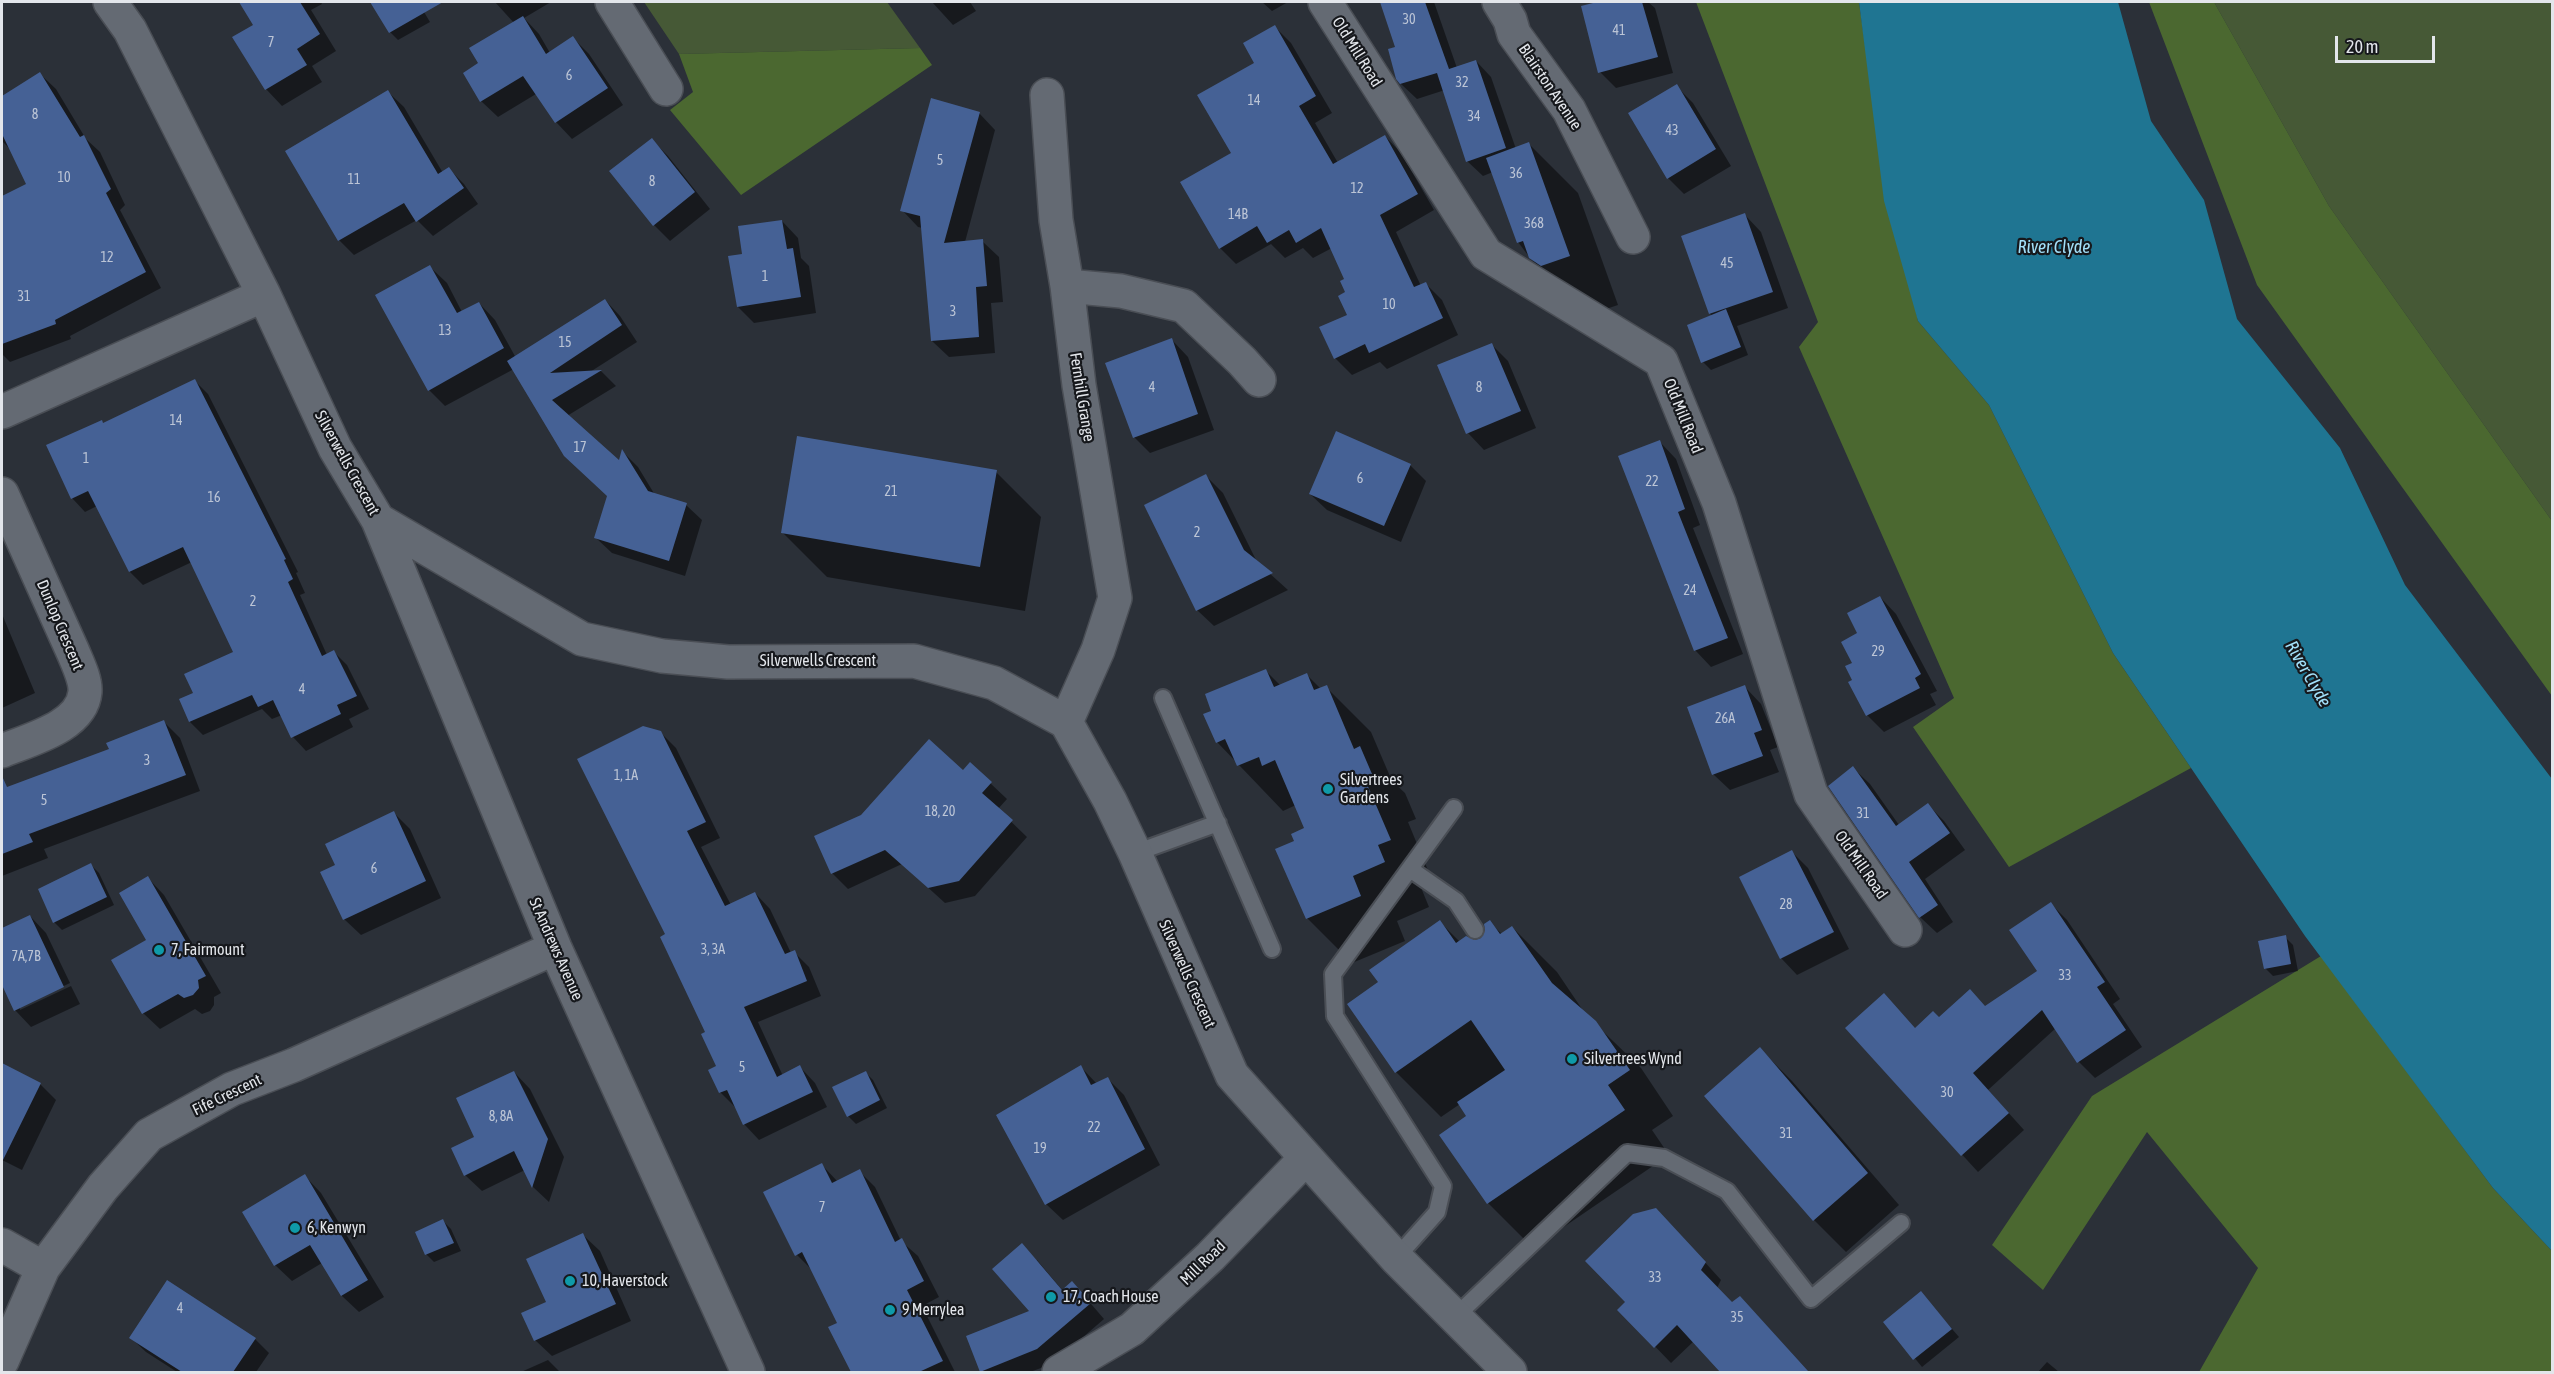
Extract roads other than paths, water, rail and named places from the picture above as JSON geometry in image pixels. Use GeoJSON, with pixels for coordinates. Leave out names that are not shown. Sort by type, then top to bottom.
{"type":"FeatureCollection","features":[{"type":"Feature","properties":{"kind":"street","name":"Silverwells Crescent"},"geometry":{"type":"LineString","coordinates":[[110,2],[130,30],[264,295],[335,448],[378,520],[582,639],[662,656],[728,662],[914,661],[994,683],[1066,722],[1110,801],[1135,853],[1232,1075],[1396,1258],[1510,1372]]}},
{"type":"Feature","properties":{"kind":"street"},"geometry":{"type":"LineString","coordinates":[[612,2],[666,88]]}},
{"type":"Feature","properties":{"kind":"street","name":"Old Mill Road"},"geometry":{"type":"LineString","coordinates":[[1325,2],[1486,254],[1661,362],[1719,503],[1811,794],[1905,930]]}},
{"type":"Feature","properties":{"kind":"street","name":"Blairston Avenue"},"geometry":{"type":"LineString","coordinates":[[1499,2],[1510,20],[1514,34],[1569,111],[1633,237]]}},
{"type":"Feature","properties":{"kind":"street","name":"Fernhill Grange"},"geometry":{"type":"LineString","coordinates":[[1047,94],[1056,220],[1079,385],[1115,598],[1098,650],[1066,722]]}},
{"type":"Feature","properties":{"kind":"street"},"geometry":{"type":"LineString","coordinates":[[1067,286],[1121,291],[1184,306],[1242,361],[1259,381]]}},
{"type":"Feature","properties":{"kind":"street"},"geometry":{"type":"LineString","coordinates":[[2,412],[264,295]]}},
{"type":"Feature","properties":{"kind":"street","name":"Dunlop Crescent"},"geometry":{"type":"LineString","coordinates":[[2,494],[73,652],[81,672],[85,693],[78,711],[58,729],[2,751]]}},
{"type":"Feature","properties":{"kind":"street","name":"St Andrews Avenue"},"geometry":{"type":"LineString","coordinates":[[378,520],[555,948],[748,1372]]}},
{"type":"Feature","properties":{"kind":"street","name":"Fife Crescent"},"geometry":{"type":"LineString","coordinates":[[2,1361],[43,1268],[103,1187],[149,1135],[232,1089],[294,1065],[555,948]]}},
{"type":"Feature","properties":{"kind":"street","name":"Mill Road"},"geometry":{"type":"LineString","coordinates":[[1059,1372],[1132,1329],[1210,1257],[1305,1159]]}},
{"type":"Feature","properties":{"kind":"street"},"geometry":{"type":"LineString","coordinates":[[2,1245],[43,1268]]}},
{"type":"Feature","properties":{"kind":"lane"},"geometry":{"type":"LineString","coordinates":[[1163,698],[1272,949]]}},
{"type":"Feature","properties":{"kind":"lane"},"geometry":{"type":"LineString","coordinates":[[1396,1258],[1437,1212],[1443,1186],[1335,1016],[1333,974],[1454,808]]}},
{"type":"Feature","properties":{"kind":"lane"},"geometry":{"type":"LineString","coordinates":[[1135,853],[1218,823]]}},
{"type":"Feature","properties":{"kind":"lane"},"geometry":{"type":"LineString","coordinates":[[1410,869],[1456,901],[1475,930]]}},
{"type":"Feature","properties":{"kind":"lane"},"geometry":{"type":"LineString","coordinates":[[1456,1316],[1627,1153],[1664,1158],[1727,1191],[1811,1299],[1901,1223]]}},
{"type":"Feature","properties":{"kind":"water","name":"River Clyde"},"geometry":{"type":"Polygon","coordinates":[[[1859,2],[2118,2],[2151,121],[2204,200],[2237,319],[2340,448],[2405,585],[2552,779],[2552,1251],[2493,1188],[2305,936],[2113,653],[1989,405],[1918,321],[1884,201],[1859,2]]]}},
{"type":"Feature","properties":{"kind":"place","name":"Silvertrees Gardens"},"geometry":{"type":"Point","coordinates":[1328,789]}},
{"type":"Feature","properties":{"kind":"place","name":"7, Fairmount"},"geometry":{"type":"Point","coordinates":[159,950]}},
{"type":"Feature","properties":{"kind":"place","name":"Silvertrees Wynd"},"geometry":{"type":"Point","coordinates":[1572,1059]}},
{"type":"Feature","properties":{"kind":"place","name":"6, Kenwyn"},"geometry":{"type":"Point","coordinates":[295,1228]}},
{"type":"Feature","properties":{"kind":"place","name":"10, Haverstock"},"geometry":{"type":"Point","coordinates":[570,1281]}},
{"type":"Feature","properties":{"kind":"place","name":"17, Coach House"},"geometry":{"type":"Point","coordinates":[1051,1297]}},
{"type":"Feature","properties":{"kind":"place","name":"9 Merrylea"},"geometry":{"type":"Point","coordinates":[890,1310]}}]}
